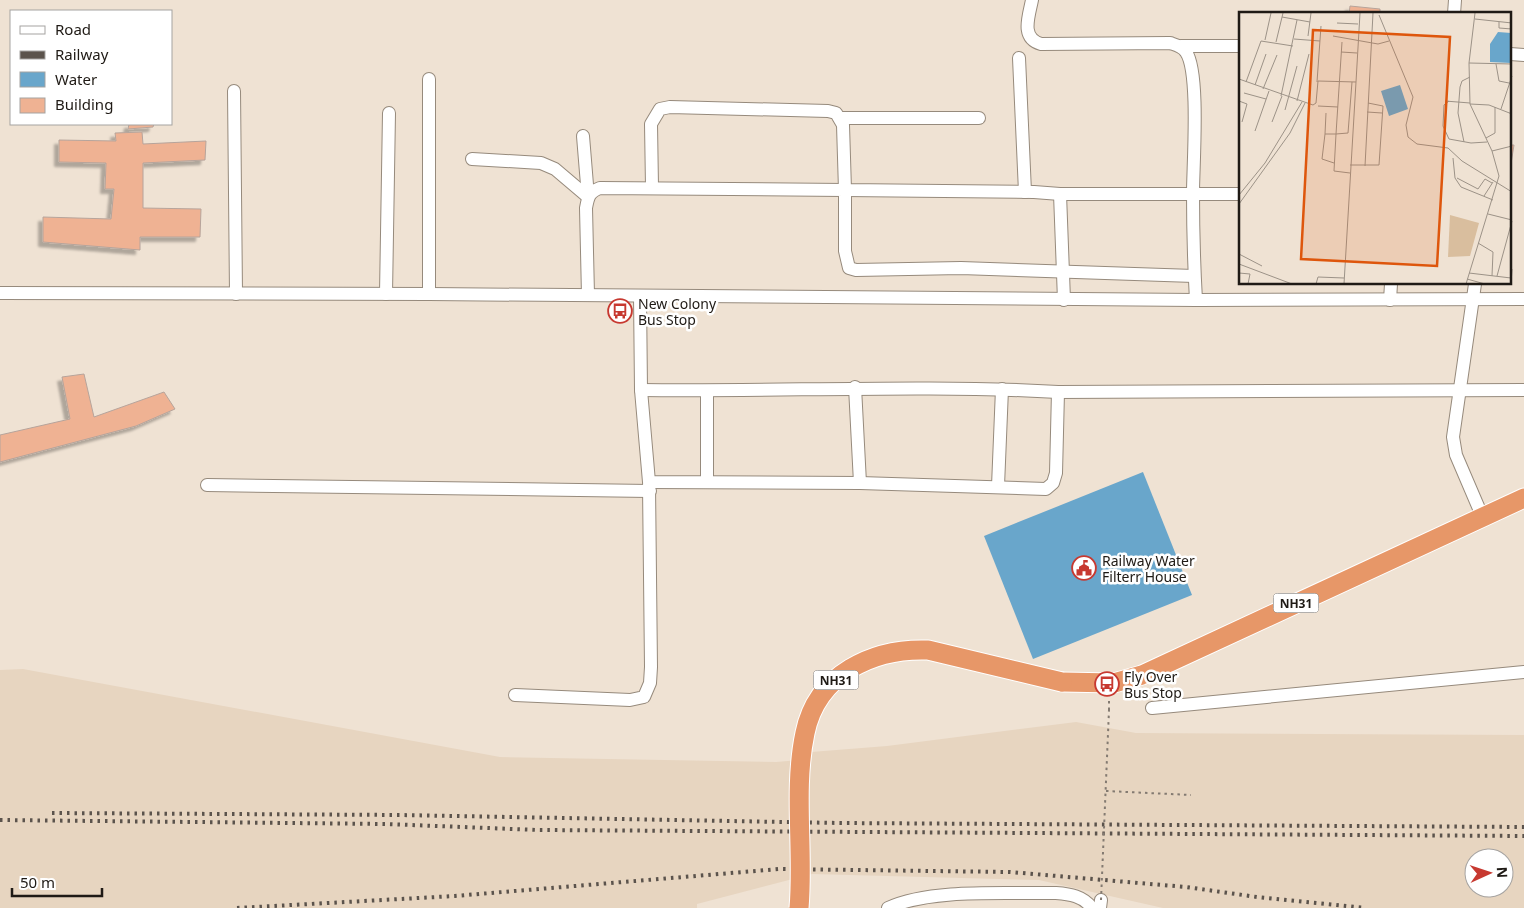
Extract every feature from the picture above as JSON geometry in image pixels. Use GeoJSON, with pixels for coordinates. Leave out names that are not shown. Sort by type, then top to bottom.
{"type":"FeatureCollection","features":[{"type":"Feature","properties":{"kind":"highway","name":"NH31"},"geometry":{"type":"LineString","coordinates":[[799,908],[801,756],[805,731],[824,693],[848,669],[884,653],[907,649],[928,650],[1062,682],[1114,683],[1142,675],[1524,498]]}},
{"type":"Feature","properties":{"kind":"street"},"geometry":{"type":"LineString","coordinates":[[1032,0],[1027,24],[1028,36],[1034,42],[1041,44],[1170,43],[1181,46],[1239,46]]}},
{"type":"Feature","properties":{"kind":"street"},"geometry":{"type":"LineString","coordinates":[[1181,46],[1187,53],[1192,73],[1194,104],[1193,193],[1196,300]]}},
{"type":"Feature","properties":{"kind":"street"},"geometry":{"type":"LineString","coordinates":[[1019,58],[1025,192]]}},
{"type":"Feature","properties":{"kind":"street"},"geometry":{"type":"LineString","coordinates":[[429,79],[429,294]]}},
{"type":"Feature","properties":{"kind":"street"},"geometry":{"type":"LineString","coordinates":[[234,91],[236,294]]}},
{"type":"Feature","properties":{"kind":"street"},"geometry":{"type":"LineString","coordinates":[[652,187],[651,124],[660,109],[670,106],[828,111],[836,113],[843,125],[845,251],[849,268],[856,270],[961,268],[1062,273],[1194,276]]}},
{"type":"Feature","properties":{"kind":"street"},"geometry":{"type":"LineString","coordinates":[[386,294],[389,113]]}},
{"type":"Feature","properties":{"kind":"street"},"geometry":{"type":"LineString","coordinates":[[840,118],[979,118]]}},
{"type":"Feature","properties":{"kind":"street"},"geometry":{"type":"LineString","coordinates":[[583,136],[588,197],[586,208],[588,295]]}},
{"type":"Feature","properties":{"kind":"street"},"geometry":{"type":"LineString","coordinates":[[472,159],[541,163],[555,169],[588,197]]}},
{"type":"Feature","properties":{"kind":"street"},"geometry":{"type":"LineString","coordinates":[[588,197],[592,191],[600,188],[652,187],[1060,194],[1239,194]]}},
{"type":"Feature","properties":{"kind":"street"},"geometry":{"type":"LineString","coordinates":[[1060,194],[1064,300]]}},
{"type":"Feature","properties":{"kind":"street"},"geometry":{"type":"LineString","coordinates":[[1390,285],[1390,300]]}},
{"type":"Feature","properties":{"kind":"street"},"geometry":{"type":"LineString","coordinates":[[1475,285],[1453,437],[1456,455],[1483,518]]}},
{"type":"Feature","properties":{"kind":"street"},"geometry":{"type":"LineString","coordinates":[[0,293],[588,295],[1064,300],[1524,299]]}},
{"type":"Feature","properties":{"kind":"street"},"geometry":{"type":"LineString","coordinates":[[515,695],[630,700],[644,697],[650,683],[650,487],[641,390],[640,296]]}},
{"type":"Feature","properties":{"kind":"street"},"geometry":{"type":"LineString","coordinates":[[641,390],[707,391],[855,387],[1002,389],[1058,392],[1524,390]]}},
{"type":"Feature","properties":{"kind":"street"},"geometry":{"type":"LineString","coordinates":[[855,387],[860,483]]}},
{"type":"Feature","properties":{"kind":"street"},"geometry":{"type":"LineString","coordinates":[[998,486],[1002,389]]}},
{"type":"Feature","properties":{"kind":"street"},"geometry":{"type":"LineString","coordinates":[[706,481],[707,391]]}},
{"type":"Feature","properties":{"kind":"street"},"geometry":{"type":"LineString","coordinates":[[207,485],[650,487],[706,481],[998,486],[1046,489],[1053,483],[1056,473],[1058,392]]}},
{"type":"Feature","properties":{"kind":"street"},"geometry":{"type":"LineString","coordinates":[[1152,708],[1524,672]]}},
{"type":"Feature","properties":{"kind":"street"},"geometry":{"type":"LineString","coordinates":[[888,908],[905,900],[930,896],[1056,893],[1071,894],[1098,905]]}},
{"type":"Feature","properties":{"kind":"path"},"geometry":{"type":"LineString","coordinates":[[1098,905],[1106,791],[1109,710]]}},
{"type":"Feature","properties":{"kind":"path"},"geometry":{"type":"LineString","coordinates":[[1106,791],[1191,795]]}},
{"type":"Feature","properties":{"kind":"shaded area"},"geometry":{"type":"Polygon","coordinates":[[[23,669],[500,757],[776,762],[811,759],[811,752],[887,746],[1076,722],[1136,733],[1524,735],[1524,908],[1163,908],[1039,880],[812,874],[697,904],[697,908],[0,908],[0,670],[23,669]]]}},
{"type":"Feature","properties":{"kind":"water"},"geometry":{"type":"Polygon","coordinates":[[[1143,472],[1192,595],[1033,659],[984,536],[1143,472]]]}},
{"type":"Feature","properties":{"kind":"building"},"geometry":{"type":"Polygon","coordinates":[[[1350,6],[1380,9],[1380,12],[1349,12],[1350,6]]]}},
{"type":"Feature","properties":{"kind":"building"},"geometry":{"type":"Polygon","coordinates":[[[129,125],[154,125],[153,127],[128,129],[129,125]]]}},
{"type":"Feature","properties":{"kind":"building"},"geometry":{"type":"Polygon","coordinates":[[[142,132],[143,144],[206,141],[205,160],[143,163],[143,208],[201,209],[200,237],[140,237],[140,250],[43,242],[43,217],[111,219],[114,189],[105,189],[106,163],[59,162],[59,140],[116,141],[115,133],[142,132]]]}},
{"type":"Feature","properties":{"kind":"building"},"geometry":{"type":"Polygon","coordinates":[[[84,374],[94,417],[164,392],[175,409],[136,426],[0,462],[0,435],[70,419],[62,377],[84,374]]]}},
{"type":"Feature","properties":{"kind":"railway"},"geometry":{"type":"LineString","coordinates":[[52,813],[400,815],[840,823],[1524,827]]}},
{"type":"Feature","properties":{"kind":"railway"},"geometry":{"type":"LineString","coordinates":[[0,820],[386,824],[538,830],[1524,836]]}},
{"type":"Feature","properties":{"kind":"railway"},"geometry":{"type":"LineString","coordinates":[[237,908],[455,896],[779,869],[1010,872],[1186,887],[1257,897],[1366,908]]}},
{"type":"Feature","properties":{"kind":"place","name":"New Colony Bus Stop"},"geometry":{"type":"Point","coordinates":[620,311]}},
{"type":"Feature","properties":{"kind":"place","name":"Railway Water Filterr House"},"geometry":{"type":"Point","coordinates":[1084,568]}},
{"type":"Feature","properties":{"kind":"place","name":"Fly Over Bus Stop"},"geometry":{"type":"Point","coordinates":[1107,684]}}]}
